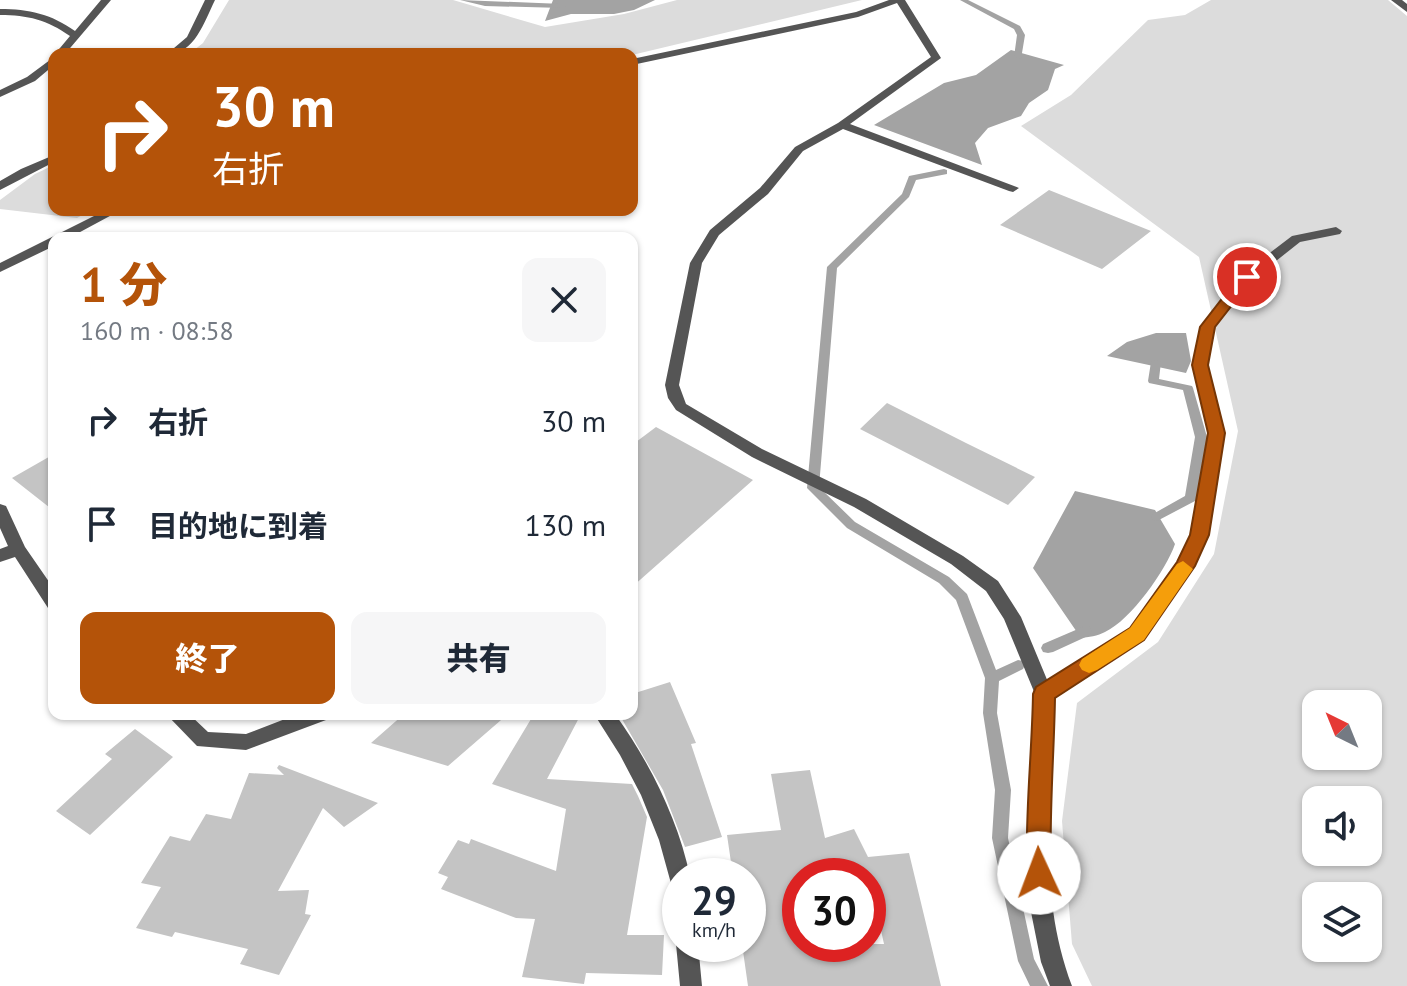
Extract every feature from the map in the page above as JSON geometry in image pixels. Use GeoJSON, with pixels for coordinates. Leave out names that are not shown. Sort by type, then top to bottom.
{"type":"FeatureCollection","features":[{"type":"Feature","properties":{"kind":"street"},"geometry":{"type":"LineString","coordinates":[[65,48],[106,0]]}},
{"type":"Feature","properties":{"kind":"street"},"geometry":{"type":"LineString","coordinates":[[180,48],[191,39],[210,0]]}},
{"type":"Feature","properties":{"kind":"street"},"geometry":{"type":"LineString","coordinates":[[638,61],[858,14],[899,0],[936,58],[842,125],[799,149],[764,191],[714,233],[696,263],[672,385],[681,407],[757,453],[813,480],[957,560],[992,586],[1012,617],[1044,694],[1043,753],[1037,815],[1040,902],[1052,962],[1061,986]]}},
{"type":"Feature","properties":{"kind":"street"},"geometry":{"type":"LineString","coordinates":[[1396,0],[1407,9]]}},
{"type":"Feature","properties":{"kind":"street"},"geometry":{"type":"LineString","coordinates":[[0,12],[32,11],[51,18],[76,36]]}},
{"type":"Feature","properties":{"kind":"street"},"geometry":{"type":"LineString","coordinates":[[0,94],[31,79],[48,65]]}},
{"type":"Feature","properties":{"kind":"street"},"geometry":{"type":"LineString","coordinates":[[842,125],[1013,188]]}},
{"type":"Feature","properties":{"kind":"street"},"geometry":{"type":"LineString","coordinates":[[0,186],[48,161]]}},
{"type":"Feature","properties":{"kind":"street"},"geometry":{"type":"LineString","coordinates":[[71,232],[103,216]]}},
{"type":"Feature","properties":{"kind":"street"},"geometry":{"type":"LineString","coordinates":[[1044,694],[1137,634],[1186,566],[1200,535],[1217,433],[1200,365],[1208,327],[1247,277],[1296,239],[1336,231]]}},
{"type":"Feature","properties":{"kind":"street"},"geometry":{"type":"LineString","coordinates":[[0,268],[48,244]]}},
{"type":"Feature","properties":{"kind":"street"},"geometry":{"type":"LineString","coordinates":[[0,510],[18,549],[48,594]]}},
{"type":"Feature","properties":{"kind":"street"},"geometry":{"type":"LineString","coordinates":[[0,556],[18,549]]}},
{"type":"Feature","properties":{"kind":"street"},"geometry":{"type":"LineString","coordinates":[[182,720],[204,740],[246,742],[303,720]]}},
{"type":"Feature","properties":{"kind":"street"},"geometry":{"type":"LineString","coordinates":[[609,720],[625,741],[677,858]]}},
{"type":"Feature","properties":{"kind":"street"},"geometry":{"type":"LineString","coordinates":[[689,962],[691,986]]}},
{"type":"Feature","properties":{"kind":"shaded area"},"geometry":{"type":"Polygon","coordinates":[[[229,0],[453,0],[545,27],[624,14],[677,0],[862,0],[638,54],[638,48],[197,48],[203,43],[229,0]]]}},
{"type":"Feature","properties":{"kind":"shaded area"},"geometry":{"type":"Polygon","coordinates":[[[553,0],[655,0],[634,10],[614,14],[571,14],[545,21],[553,0]]]}},
{"type":"Feature","properties":{"kind":"shaded area"},"geometry":{"type":"Polygon","coordinates":[[[1211,0],[1388,0],[1407,16],[1407,986],[1092,986],[1072,944],[1062,821],[1077,703],[1158,642],[1214,554],[1238,431],[1199,257],[1021,126],[1071,95],[1148,20],[1185,15],[1211,0]]]}},
{"type":"Feature","properties":{"kind":"shaded area"},"geometry":{"type":"Polygon","coordinates":[[[1011,50],[1064,65],[1055,69],[1048,90],[1029,103],[1021,116],[988,128],[975,143],[982,165],[874,125],[944,83],[976,75],[1011,50]]]}},
{"type":"Feature","properties":{"kind":"shaded area"},"geometry":{"type":"Polygon","coordinates":[[[48,168],[48,215],[0,209],[0,200],[48,168]]]}},
{"type":"Feature","properties":{"kind":"shaded area"},"geometry":{"type":"Polygon","coordinates":[[[1156,333],[1186,333],[1191,361],[1186,373],[1107,356],[1127,342],[1156,333]]]}},
{"type":"Feature","properties":{"kind":"shaded area"},"geometry":{"type":"Polygon","coordinates":[[[1075,491],[1155,510],[1175,544],[1156,580],[1126,617],[1102,633],[1081,638],[1033,568],[1075,491]]]}},
{"type":"Feature","properties":{"kind":"building"},"geometry":{"type":"Polygon","coordinates":[[[1049,190],[1151,231],[1102,269],[1000,225],[1049,190]]]}},
{"type":"Feature","properties":{"kind":"building"},"geometry":{"type":"Polygon","coordinates":[[[887,403],[1035,477],[1008,505],[860,429],[887,403]]]}},
{"type":"Feature","properties":{"kind":"building"},"geometry":{"type":"Polygon","coordinates":[[[656,427],[753,480],[638,582],[638,440],[656,427]]]}},
{"type":"Feature","properties":{"kind":"building"},"geometry":{"type":"Polygon","coordinates":[[[48,457],[48,506],[12,478],[48,457]]]}},
{"type":"Feature","properties":{"kind":"building"},"geometry":{"type":"Polygon","coordinates":[[[670,682],[696,743],[691,744],[722,837],[685,847],[663,790],[622,720],[638,720],[638,692],[670,682]]]}},
{"type":"Feature","properties":{"kind":"building"},"geometry":{"type":"Polygon","coordinates":[[[397,720],[501,720],[448,766],[371,743],[397,720]]]}},
{"type":"Feature","properties":{"kind":"building"},"geometry":{"type":"Polygon","coordinates":[[[530,720],[578,720],[547,779],[632,784],[647,817],[627,935],[662,935],[662,975],[586,973],[584,984],[522,977],[535,919],[516,918],[441,889],[448,877],[438,873],[458,840],[469,844],[471,839],[556,871],[566,809],[492,784],[530,720]]]}},
{"type":"Feature","properties":{"kind":"building"},"geometry":{"type":"Polygon","coordinates":[[[135,729],[173,757],[90,835],[56,811],[112,759],[105,754],[135,729]]]}},
{"type":"Feature","properties":{"kind":"building"},"geometry":{"type":"Polygon","coordinates":[[[279,765],[378,803],[344,827],[323,808],[278,891],[309,890],[305,914],[311,915],[279,975],[240,964],[248,949],[175,932],[172,937],[136,928],[161,887],[141,883],[170,836],[190,841],[206,814],[231,819],[249,773],[284,775],[277,768],[279,765]]]}},
{"type":"Feature","properties":{"kind":"building"},"geometry":{"type":"Polygon","coordinates":[[[810,770],[825,838],[854,829],[868,857],[909,853],[941,986],[748,986],[745,962],[766,962],[766,858],[730,858],[727,835],[781,830],[771,774],[810,770]]]}},
{"type":"Feature","properties":{"kind":"waterway"},"geometry":{"type":"LineString","coordinates":[[463,0],[485,4],[563,6]]}},
{"type":"Feature","properties":{"kind":"waterway"},"geometry":{"type":"LineString","coordinates":[[963,0],[1017,28],[1021,35],[1018,57]]}},
{"type":"Feature","properties":{"kind":"waterway"},"geometry":{"type":"LineString","coordinates":[[944,172],[912,178],[906,195],[832,267],[813,488],[851,525],[944,580],[962,597],[992,678]]}},
{"type":"Feature","properties":{"kind":"waterway"},"geometry":{"type":"LineString","coordinates":[[1156,362],[1153,381],[1188,388],[1201,437],[1191,498],[1157,517]]}},
{"type":"Feature","properties":{"kind":"waterway"},"geometry":{"type":"LineString","coordinates":[[1048,648],[1085,631]]}},
{"type":"Feature","properties":{"kind":"waterway"},"geometry":{"type":"LineString","coordinates":[[992,678],[1018,665]]}},
{"type":"Feature","properties":{"kind":"waterway"},"geometry":{"type":"LineString","coordinates":[[992,678],[990,713],[1003,790],[1000,838],[1026,961],[1039,986]]}},
{"type":"Feature","properties":{"kind":"slow traffic"},"geometry":{"type":"LineString","coordinates":[[1089,665],[1137,634],[1183,569]]}},
{"type":"Feature","properties":{"kind":"route"},"geometry":{"type":"LineString","coordinates":[[1039,873],[1037,815],[1043,753],[1044,694],[1137,634],[1186,566],[1200,535],[1217,433],[1200,365],[1208,327],[1247,277]]}}]}
